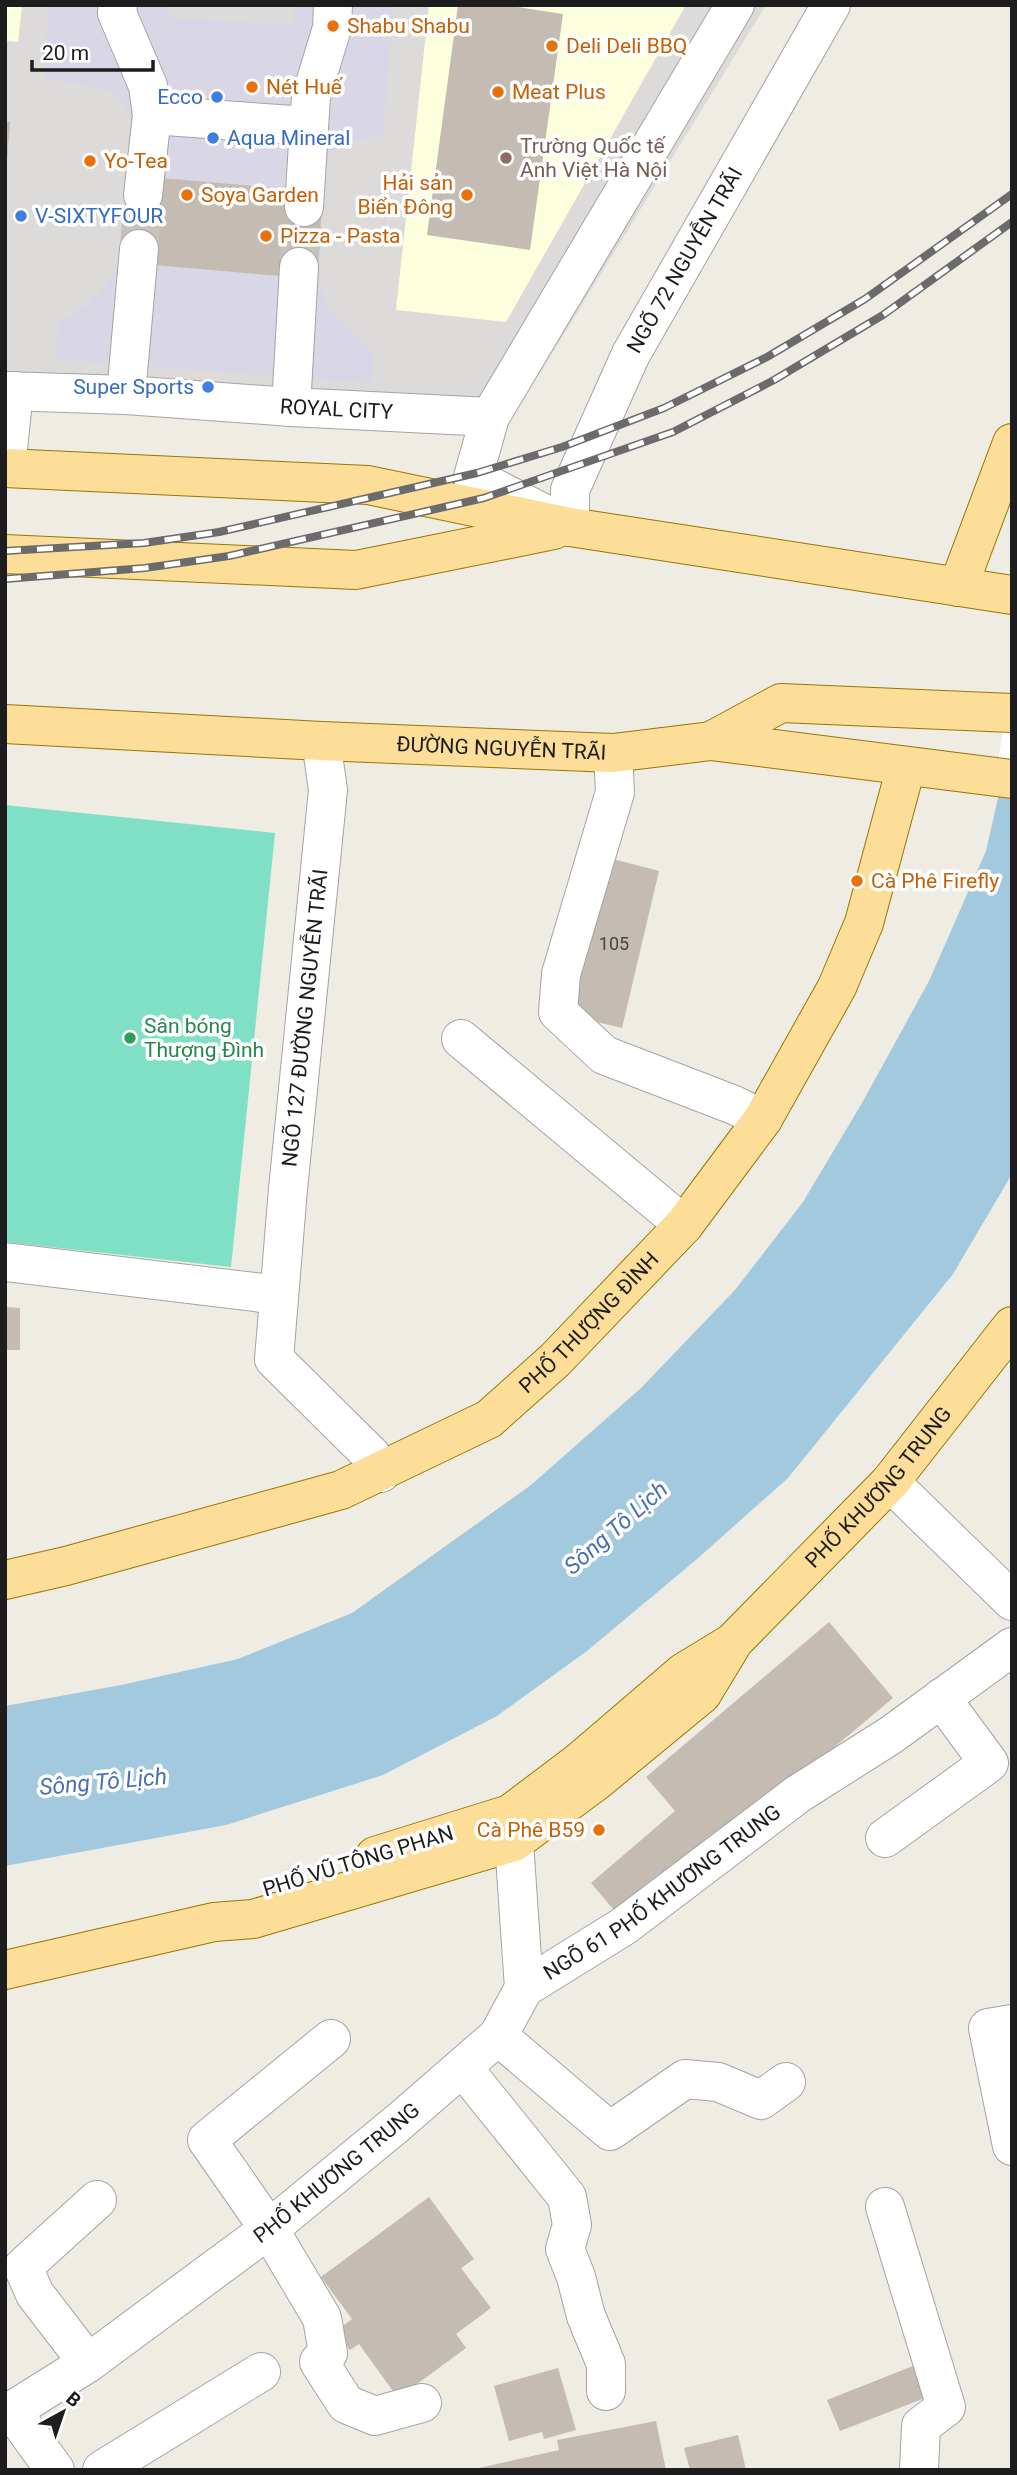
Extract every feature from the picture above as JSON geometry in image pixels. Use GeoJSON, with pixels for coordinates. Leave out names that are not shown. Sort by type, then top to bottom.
{"type":"FeatureCollection","features":[{"type":"Feature","properties":{"kind":"main road"},"geometry":{"type":"LineString","coordinates":[[958,587],[1012,443]]}},
{"type":"Feature","properties":{"kind":"main road"},"geometry":{"type":"LineString","coordinates":[[6,468],[368,485],[570,527],[1012,595]]}},
{"type":"Feature","properties":{"kind":"main road"},"geometry":{"type":"LineString","coordinates":[[5,554],[356,570],[570,527]]}},
{"type":"Feature","properties":{"kind":"main road"},"geometry":{"type":"LineString","coordinates":[[711,741],[781,703],[1001,712]]}},
{"type":"Feature","properties":{"kind":"main road","name":"ĐƯỜNG NGUYỄN TRÃI"},"geometry":{"type":"LineString","coordinates":[[5,724],[321,741],[613,752],[711,741],[1003,779]]}},
{"type":"Feature","properties":{"kind":"main road","name":"PHỐ THƯỢNG ĐÌNH"},"geometry":{"type":"LineString","coordinates":[[5,1580],[66,1566],[341,1490],[489,1419],[555,1360],[684,1225],[763,1119],[837,987],[864,923],[906,767]]}},
{"type":"Feature","properties":{"kind":"main road","name":"PHỐ KHƯƠNG TRUNG"},"geometry":{"type":"LineString","coordinates":[[512,1828],[579,1762],[684,1672],[734,1641],[890,1482],[1012,1326]]}},
{"type":"Feature","properties":{"kind":"main road","name":"PHỐ VŨ TÔNG PHAN"},"geometry":{"type":"LineString","coordinates":[[5,1970],[214,1922],[241,1898],[512,1828]]}},
{"type":"Feature","properties":{"kind":"street"},"geometry":{"type":"LineString","coordinates":[[118,5],[117,13],[148,86],[152,115],[143,195]]}},
{"type":"Feature","properties":{"kind":"street"},"geometry":{"type":"LineString","coordinates":[[304,206],[311,97],[332,28],[333,5]]}},
{"type":"Feature","properties":{"kind":"street"},"geometry":{"type":"LineString","coordinates":[[570,527],[473,477],[489,416],[735,5]]}},
{"type":"Feature","properties":{"kind":"street","name":"NGÕ 72 NGUYỄN TRÃI"},"geometry":{"type":"LineString","coordinates":[[570,527],[570,490],[631,354],[831,5]]}},
{"type":"Feature","properties":{"kind":"street"},"geometry":{"type":"LineString","coordinates":[[152,115],[308,126]]}},
{"type":"Feature","properties":{"kind":"street"},"geometry":{"type":"LineString","coordinates":[[126,395],[139,249]]}},
{"type":"Feature","properties":{"kind":"street"},"geometry":{"type":"LineString","coordinates":[[291,407],[299,267]]}},
{"type":"Feature","properties":{"kind":"street","name":"ROYAL CITY"},"geometry":{"type":"LineString","coordinates":[[6,468],[9,391],[489,416]]}},
{"type":"Feature","properties":{"kind":"street","name":"NGÕ 127 ĐƯỜNG NGUYỄN TRÃI"},"geometry":{"type":"LineString","coordinates":[[321,741],[328,790],[274,1359],[371,1455],[381,1473]]}},
{"type":"Feature","properties":{"kind":"street"},"geometry":{"type":"LineString","coordinates":[[613,752],[615,792],[561,974],[558,1012],[604,1055],[734,1105],[763,1119]]}},
{"type":"Feature","properties":{"kind":"street"},"geometry":{"type":"LineString","coordinates":[[461,1039],[684,1225]]}},
{"type":"Feature","properties":{"kind":"street"},"geometry":{"type":"LineString","coordinates":[[5,1262],[279,1295]]}},
{"type":"Feature","properties":{"kind":"street"},"geometry":{"type":"LineString","coordinates":[[890,1482],[1012,1601]]}},
{"type":"Feature","properties":{"kind":"street","name":"NGÕ 61 PHỐ KHƯƠNG TRUNG"},"geometry":{"type":"LineString","coordinates":[[524,1988],[624,1926],[798,1794],[891,1735],[1012,1647]]}},
{"type":"Feature","properties":{"kind":"street"},"geometry":{"type":"LineString","coordinates":[[885,1838],[989,1763],[941,1698]]}},
{"type":"Feature","properties":{"kind":"street"},"geometry":{"type":"LineString","coordinates":[[512,1828],[524,1988]]}},
{"type":"Feature","properties":{"kind":"street","name":"PHỐ KHƯƠNG TRUNG"},"geometry":{"type":"LineString","coordinates":[[9,2413],[88,2362],[269,2229],[498,2036],[524,1988]]}},
{"type":"Feature","properties":{"kind":"street"},"geometry":{"type":"LineString","coordinates":[[1000,2026],[1012,2146]]}},
{"type":"Feature","properties":{"kind":"street"},"geometry":{"type":"LineString","coordinates":[[498,2036],[610,2131],[685,2079],[718,2082],[761,2100],[786,2082]]}},
{"type":"Feature","properties":{"kind":"street"},"geometry":{"type":"LineString","coordinates":[[331,2039],[207,2140],[269,2229],[322,2318],[328,2353],[319,2362],[346,2404],[374,2416],[422,2403]]}},
{"type":"Feature","properties":{"kind":"street"},"geometry":{"type":"LineString","coordinates":[[463,2068],[567,2197],[572,2225],[565,2249],[576,2277],[586,2316],[606,2364],[606,2391]]}},
{"type":"Feature","properties":{"kind":"street"},"geometry":{"type":"LineString","coordinates":[[88,2362],[35,2294],[23,2267],[97,2200]]}},
{"type":"Feature","properties":{"kind":"street"},"geometry":{"type":"LineString","coordinates":[[885,2207],[946,2407],[921,2426],[919,2470]]}},
{"type":"Feature","properties":{"kind":"street"},"geometry":{"type":"LineString","coordinates":[[102,2470],[261,2372]]}},
{"type":"Feature","properties":{"kind":"street"},"geometry":{"type":"LineString","coordinates":[[9,2413],[55,2470]]}},
{"type":"Feature","properties":{"kind":"shaded area"},"geometry":{"type":"Polygon","coordinates":[[[5,5],[766,5],[507,427],[5,395],[5,5]]]}},
{"type":"Feature","properties":{"kind":"shaded area"},"geometry":{"type":"Polygon","coordinates":[[[5,5],[22,5],[18,42],[5,41],[5,5]]]}},
{"type":"Feature","properties":{"kind":"shaded area"},"geometry":{"type":"Polygon","coordinates":[[[48,5],[169,5],[169,18],[292,24],[294,5],[394,5],[383,135],[344,144],[328,158],[323,169],[322,208],[163,178],[134,133],[123,103],[112,93],[85,85],[44,79],[48,5]]]}},
{"type":"Feature","properties":{"kind":"shaded area","name":"Trường Quốc tế Anh Việt Hà Nội"},"geometry":{"type":"Polygon","coordinates":[[[429,5],[686,5],[506,322],[396,310],[429,5]]]}},
{"type":"Feature","properties":{"kind":"shaded area"},"geometry":{"type":"Polygon","coordinates":[[[121,260],[280,276],[317,268],[327,306],[373,352],[372,383],[57,360],[58,323],[88,304],[106,285],[121,260]]]}},
{"type":"Feature","properties":{"kind":"green space","name":"Sân bóng Thượng Đình"},"geometry":{"type":"Polygon","coordinates":[[[5,805],[275,833],[231,1267],[5,1242],[5,805]]]}},
{"type":"Feature","properties":{"kind":"water","name":"Sông Tô Lịch"},"geometry":{"type":"Polygon","coordinates":[[[1012,736],[1012,1174],[953,1274],[788,1478],[587,1651],[497,1716],[383,1775],[226,1825],[5,1866],[5,1706],[121,1685],[238,1659],[352,1613],[531,1485],[641,1388],[735,1290],[803,1202],[862,1103],[929,981],[986,851],[1012,736]]]}},
{"type":"Feature","properties":{"kind":"pier"},"geometry":{"type":"Polygon","coordinates":[[[1012,680],[1012,779],[995,778],[1012,680]]]}},
{"type":"Feature","properties":{"kind":"building"},"geometry":{"type":"Polygon","coordinates":[[[458,5],[504,5],[563,14],[530,250],[427,235],[458,5]]]}},
{"type":"Feature","properties":{"kind":"building"},"geometry":{"type":"Polygon","coordinates":[[[5,121],[10,122],[7,161],[5,161],[5,121]]]}},
{"type":"Feature","properties":{"kind":"building"},"geometry":{"type":"Polygon","coordinates":[[[162,178],[287,189],[322,208],[317,268],[280,276],[155,265],[124,247],[128,194],[162,178]]]}},
{"type":"Feature","properties":{"kind":"building"},"geometry":{"type":"Polygon","coordinates":[[[605,857],[659,871],[622,1028],[568,1015],[605,857]]]}},
{"type":"Feature","properties":{"kind":"building"},"geometry":{"type":"Polygon","coordinates":[[[5,1307],[20,1308],[20,1350],[5,1350],[5,1307]]]}},
{"type":"Feature","properties":{"kind":"building"},"geometry":{"type":"Polygon","coordinates":[[[829,1622],[893,1698],[625,1923],[591,1883],[675,1811],[646,1777],[829,1622]]]}},
{"type":"Feature","properties":{"kind":"building"},"geometry":{"type":"Polygon","coordinates":[[[429,2197],[474,2259],[461,2268],[491,2308],[456,2334],[466,2348],[398,2398],[359,2344],[350,2350],[336,2331],[352,2319],[321,2277],[429,2197]]]}},
{"type":"Feature","properties":{"kind":"building"},"geometry":{"type":"Polygon","coordinates":[[[918,2364],[930,2396],[840,2431],[827,2400],[918,2364]]]}},
{"type":"Feature","properties":{"kind":"building"},"geometry":{"type":"Polygon","coordinates":[[[558,2368],[576,2430],[544,2439],[542,2432],[509,2441],[494,2386],[558,2368]]]}},
{"type":"Feature","properties":{"kind":"building"},"geometry":{"type":"Polygon","coordinates":[[[656,2421],[666,2470],[470,2470],[559,2450],[557,2440],[656,2421]]]}},
{"type":"Feature","properties":{"kind":"building"},"geometry":{"type":"Polygon","coordinates":[[[738,2435],[746,2470],[690,2470],[684,2448],[738,2435]]]}},
{"type":"Feature","properties":{"kind":"tunnel"},"geometry":{"type":"LineString","coordinates":[[139,249],[143,195]]}},
{"type":"Feature","properties":{"kind":"tunnel"},"geometry":{"type":"LineString","coordinates":[[299,267],[304,207]]}},
{"type":"Feature","properties":{"kind":"railway"},"geometry":{"type":"LineString","coordinates":[[5,551],[144,543],[219,532],[477,473],[562,447],[664,408],[767,357],[865,299],[1012,194]]}},
{"type":"Feature","properties":{"kind":"railway"},"geometry":{"type":"LineString","coordinates":[[5,579],[145,568],[229,556],[484,498],[673,432],[774,380],[883,315],[1012,222]]}},
{"type":"Feature","properties":{"kind":"place","name":"Shabu Shabu"},"geometry":{"type":"Point","coordinates":[333,26]}},
{"type":"Feature","properties":{"kind":"place","name":"Deli Deli BBQ"},"geometry":{"type":"Point","coordinates":[552,46]}},
{"type":"Feature","properties":{"kind":"place","name":"Nét Huế"},"geometry":{"type":"Point","coordinates":[252,87]}},
{"type":"Feature","properties":{"kind":"place","name":"Meat Plus"},"geometry":{"type":"Point","coordinates":[498,92]}},
{"type":"Feature","properties":{"kind":"place","name":"Ecco"},"geometry":{"type":"Point","coordinates":[217,97]}},
{"type":"Feature","properties":{"kind":"place","name":"Aqua Mineral"},"geometry":{"type":"Point","coordinates":[213,138]}},
{"type":"Feature","properties":{"kind":"place","name":"Trường Quốc tế Anh Việt Hà Nội"},"geometry":{"type":"Point","coordinates":[506,158]}},
{"type":"Feature","properties":{"kind":"place","name":"Yo-Tea"},"geometry":{"type":"Point","coordinates":[90,161]}},
{"type":"Feature","properties":{"kind":"place","name":"Soya Garden"},"geometry":{"type":"Point","coordinates":[187,195]}},
{"type":"Feature","properties":{"kind":"place","name":"Hải sản Biển Đông"},"geometry":{"type":"Point","coordinates":[467,195]}},
{"type":"Feature","properties":{"kind":"place","name":"V-SIXTYFOUR"},"geometry":{"type":"Point","coordinates":[21,216]}},
{"type":"Feature","properties":{"kind":"place","name":"Pizza - Pasta"},"geometry":{"type":"Point","coordinates":[266,236]}},
{"type":"Feature","properties":{"kind":"place","name":"Super Sports"},"geometry":{"type":"Point","coordinates":[208,387]}},
{"type":"Feature","properties":{"kind":"place","name":"Cà Phê Firefly"},"geometry":{"type":"Point","coordinates":[857,881]}},
{"type":"Feature","properties":{"kind":"place","name":"Sân bóng Thượng Đình"},"geometry":{"type":"Point","coordinates":[130,1038]}},
{"type":"Feature","properties":{"kind":"place","name":"Cà Phê B59"},"geometry":{"type":"Point","coordinates":[599,1830]}}]}
